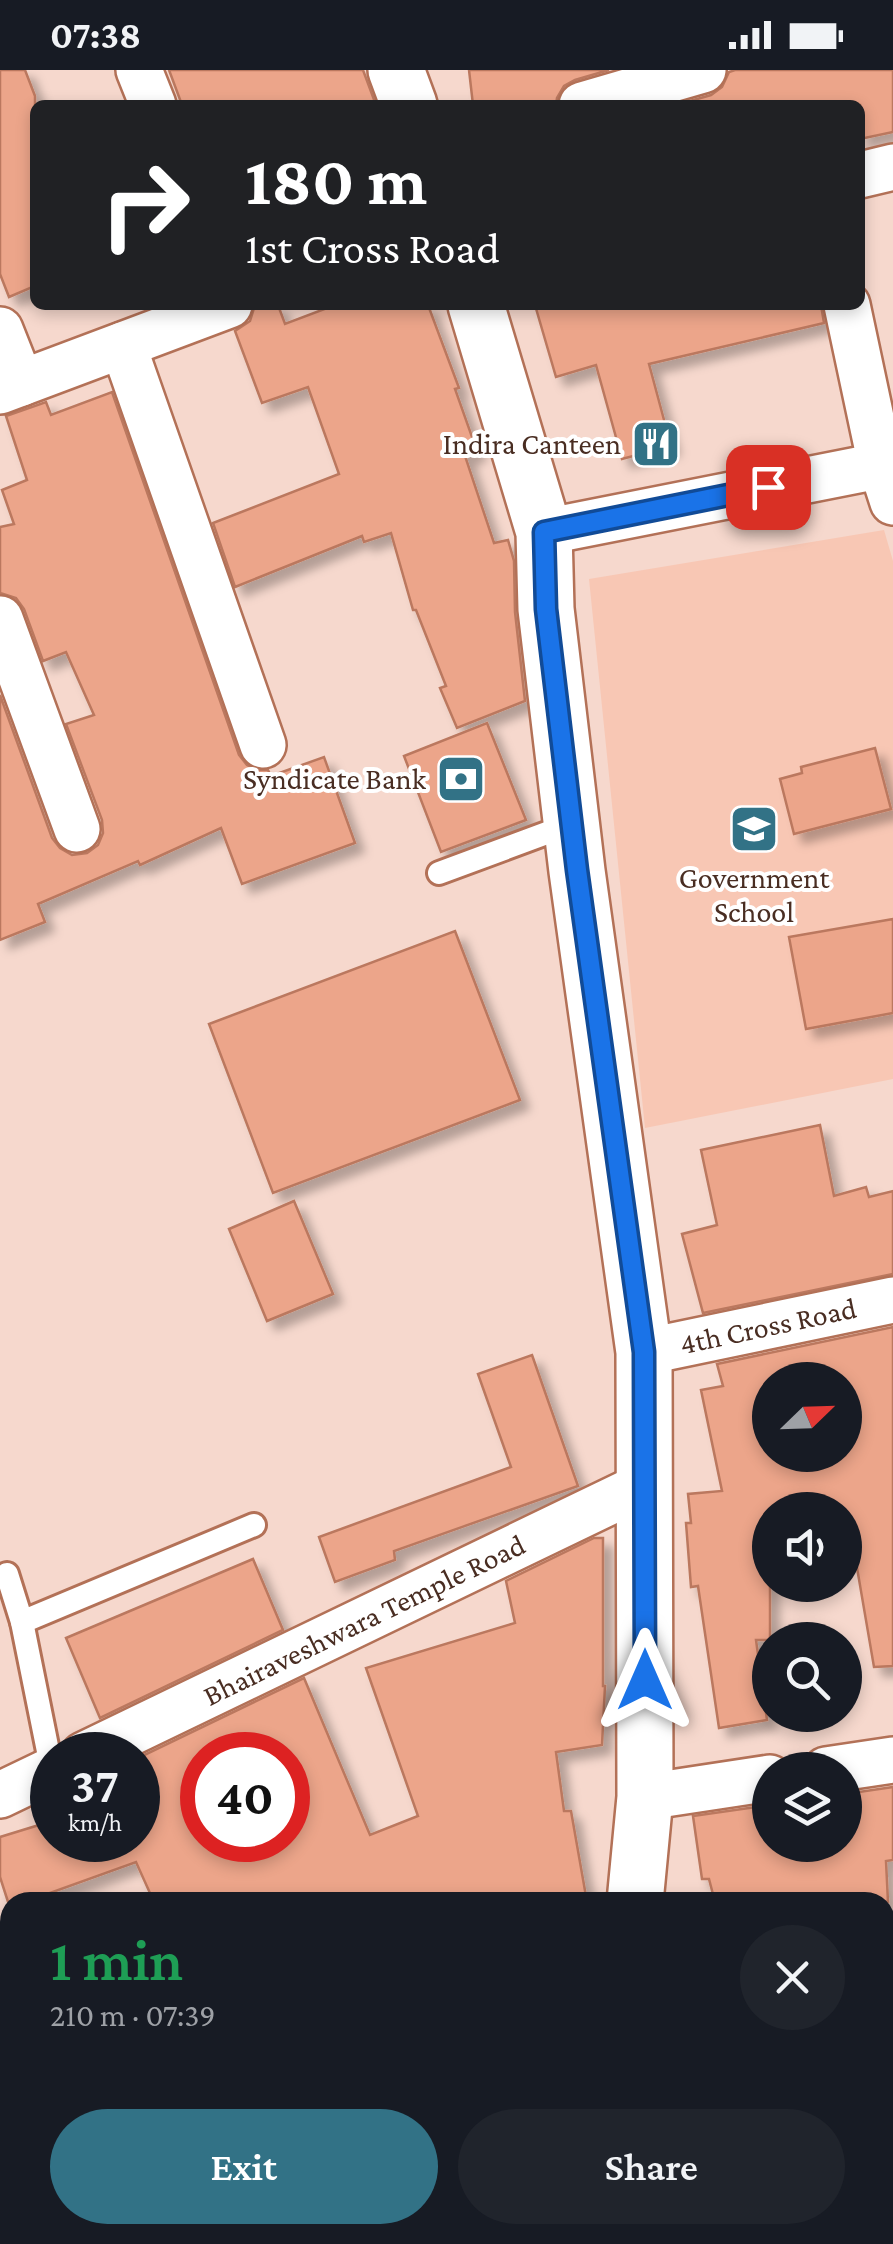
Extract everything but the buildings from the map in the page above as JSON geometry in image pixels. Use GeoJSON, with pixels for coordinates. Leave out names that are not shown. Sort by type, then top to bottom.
{"type":"FeatureCollection","features":[{"type":"Feature","properties":{"kind":"street"},"geometry":{"type":"LineString","coordinates":[[139,70],[151,100]]}},
{"type":"Feature","properties":{"kind":"street"},"geometry":{"type":"LineString","coordinates":[[396,70],[407,100]]}},
{"type":"Feature","properties":{"kind":"street"},"geometry":{"type":"LineString","coordinates":[[599,100],[703,70]]}},
{"type":"Feature","properties":{"kind":"street"},"geometry":{"type":"LineString","coordinates":[[865,174],[893,167]]}},
{"type":"Feature","properties":{"kind":"street"},"geometry":{"type":"LineString","coordinates":[[0,330],[10,387],[217,310]]}},
{"type":"Feature","properties":{"kind":"street"},"geometry":{"type":"LineString","coordinates":[[477,310],[544,532],[546,609],[571,824],[644,1352],[646,1797],[636,1892]]}},
{"type":"Feature","properties":{"kind":"street"},"geometry":{"type":"LineString","coordinates":[[544,532],[889,477],[847,310]]}},
{"type":"Feature","properties":{"kind":"street"},"geometry":{"type":"LineString","coordinates":[[123,345],[264,745]]}},
{"type":"Feature","properties":{"kind":"street"},"geometry":{"type":"LineString","coordinates":[[0,619],[77,829]]}},
{"type":"Feature","properties":{"kind":"street","name":"4th Cross Road"},"geometry":{"type":"LineString","coordinates":[[644,1352],[893,1300]]}},
{"type":"Feature","properties":{"kind":"street","name":"Bhairaveshwara Temple Road"},"geometry":{"type":"LineString","coordinates":[[132,1732],[644,1485]]}},
{"type":"Feature","properties":{"kind":"street"},"geometry":{"type":"LineString","coordinates":[[862,1765],[893,1760]]}},
{"type":"Feature","properties":{"kind":"street"},"geometry":{"type":"LineString","coordinates":[[0,1795],[30,1781]]}},
{"type":"Feature","properties":{"kind":"street"},"geometry":{"type":"LineString","coordinates":[[646,1797],[752,1781]]}},
{"type":"Feature","properties":{"kind":"lane"},"geometry":{"type":"LineString","coordinates":[[439,873],[571,824]]}},
{"type":"Feature","properties":{"kind":"lane"},"geometry":{"type":"LineString","coordinates":[[22,1622],[254,1525]]}},
{"type":"Feature","properties":{"kind":"lane"},"geometry":{"type":"LineString","coordinates":[[6,1574],[22,1622],[44,1732]]}},
{"type":"Feature","properties":{"kind":"shaded area","name":"Government School"},"geometry":{"type":"Polygon","coordinates":[[[884,530],[893,561],[893,1079],[645,1128],[589,579],[884,530]]]}},
{"type":"Feature","properties":{"kind":"place","name":"Indira Canteen"},"geometry":{"type":"Point","coordinates":[656,444]}},
{"type":"Feature","properties":{"kind":"place","name":"Syndicate Bank"},"geometry":{"type":"Point","coordinates":[461,779]}},
{"type":"Feature","properties":{"kind":"place","name":"Government School"},"geometry":{"type":"Point","coordinates":[754,829]}},
{"type":"Feature","properties":{"kind":"route"},"geometry":{"type":"LineString","coordinates":[[645,1680],[644,1352],[577,870],[546,609],[544,532],[768,487]]}}]}
